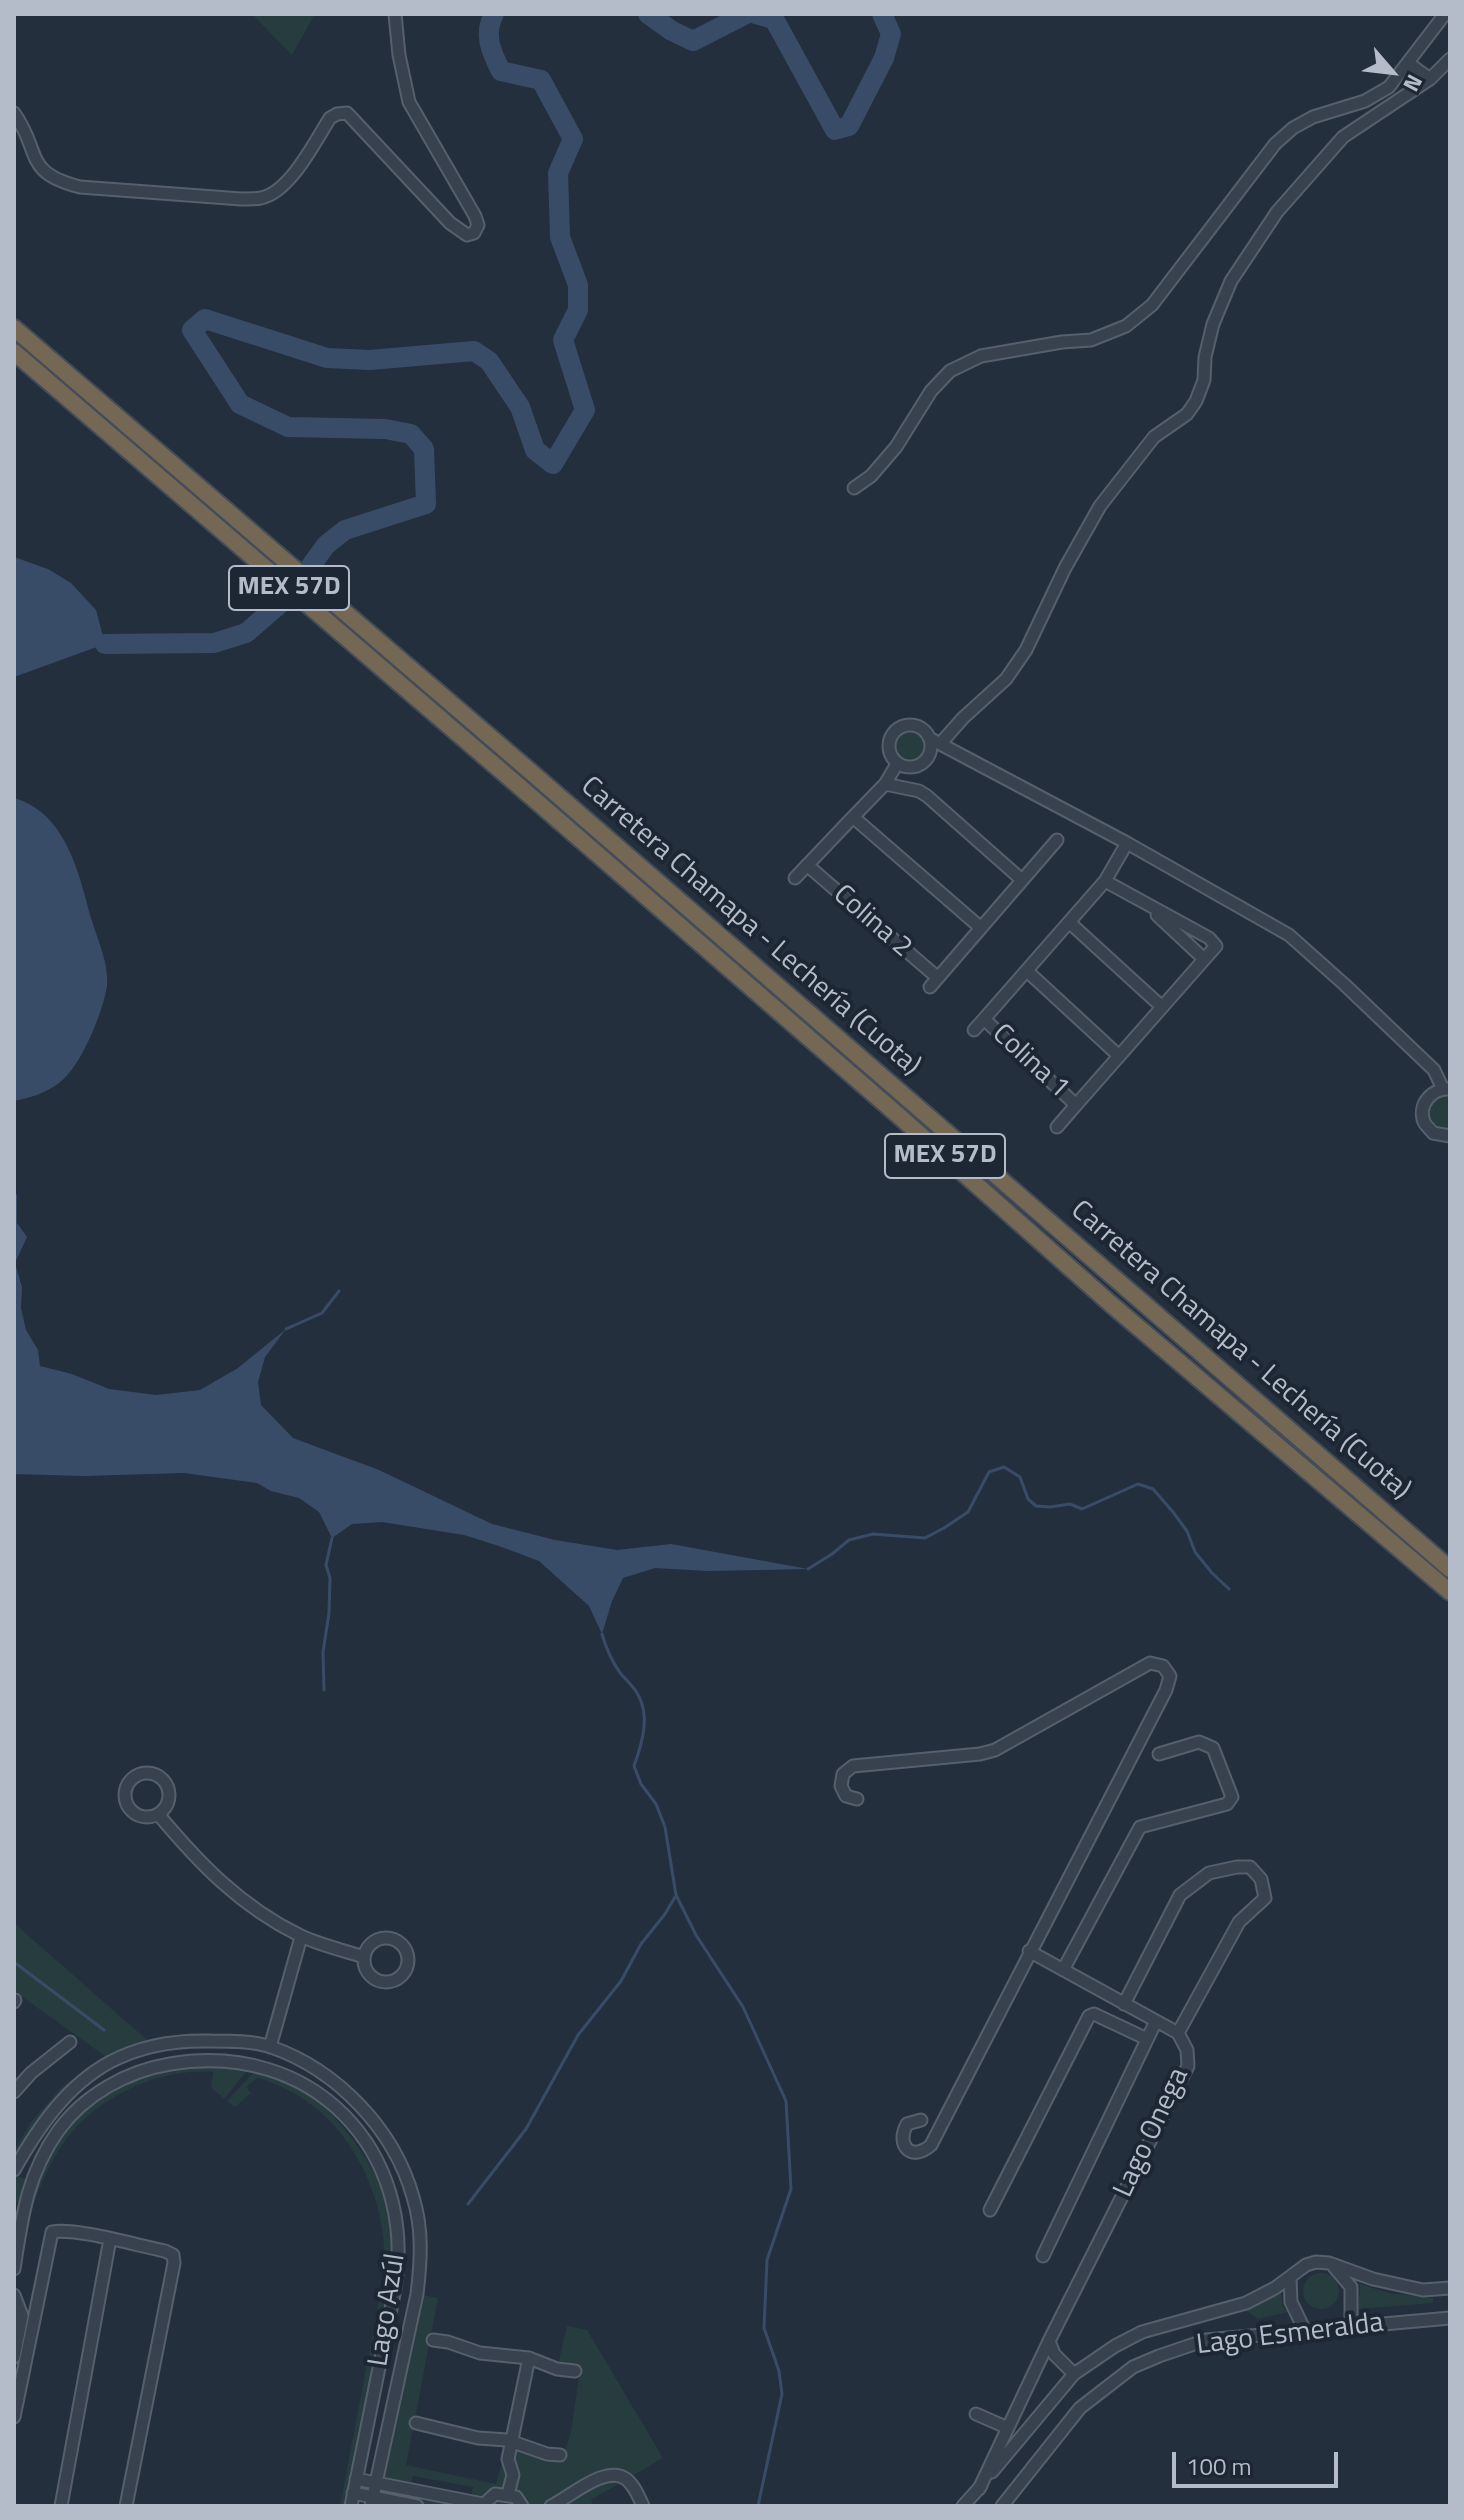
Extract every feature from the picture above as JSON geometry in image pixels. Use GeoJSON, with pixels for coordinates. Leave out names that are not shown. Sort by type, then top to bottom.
{"type":"FeatureCollection","features":[{"type":"Feature","properties":{"kind":"highway","name":"Carretera Chamapa - Lechería (Cuota)"},"geometry":{"type":"LineString","coordinates":[[14,328],[453,704],[1450,1569]]}},
{"type":"Feature","properties":{"kind":"highway","name":"Carretera Chamapa - Lechería (Cuota)"},"geometry":{"type":"LineString","coordinates":[[14,352],[888,1106],[1112,1305],[1450,1592]]}},
{"type":"Feature","properties":{"kind":"street"},"geometry":{"type":"LineString","coordinates":[[14,113],[38,166],[63,183],[80,187],[241,199],[262,198],[277,191],[289,179],[330,118],[347,113],[450,223],[467,235],[474,233],[478,225],[475,216],[409,102],[399,55],[395,14]]}},
{"type":"Feature","properties":{"kind":"street"},"geometry":{"type":"LineString","coordinates":[[854,488],[871,476],[888,456],[931,391],[950,371],[981,356],[1091,340],[1126,326],[1152,305],[1275,144],[1293,128],[1313,117],[1365,101],[1389,87],[1445,14]]}},
{"type":"Feature","properties":{"kind":"street"},"geometry":{"type":"LineString","coordinates":[[902,766],[918,766],[927,759],[935,741],[1006,679],[1026,650],[1065,568],[1100,506],[1154,437],[1187,414],[1196,401],[1204,380],[1205,357],[1213,324],[1231,281],[1277,212],[1343,137],[1430,79],[1450,59]]}},
{"type":"Feature","properties":{"kind":"street"},"geometry":{"type":"LineString","coordinates":[[1408,63],[1430,79]]}},
{"type":"Feature","properties":{"kind":"street"},"geometry":{"type":"LineString","coordinates":[[907,789],[902,766],[890,755],[888,745],[896,730],[906,725],[917,726],[935,741],[1127,843],[1289,935],[1434,1070],[1446,1089],[1430,1095],[1423,1107],[1424,1122],[1433,1133],[1450,1136]]}},
{"type":"Feature","properties":{"kind":"street","name":"Colina 2"},"geometry":{"type":"LineString","coordinates":[[795,878],[902,766]]}},
{"type":"Feature","properties":{"kind":"street"},"geometry":{"type":"LineString","coordinates":[[885,784],[927,796],[1022,880]]}},
{"type":"Feature","properties":{"kind":"street"},"geometry":{"type":"LineString","coordinates":[[853,817],[981,928]]}},
{"type":"Feature","properties":{"kind":"street","name":"Colina 2"},"geometry":{"type":"LineString","coordinates":[[807,865],[934,982],[1057,840]]}},
{"type":"Feature","properties":{"kind":"street","name":"Colina 1"},"geometry":{"type":"LineString","coordinates":[[974,1030],[1105,881],[1127,843]]}},
{"type":"Feature","properties":{"kind":"street","name":"Colina 1"},"geometry":{"type":"LineString","coordinates":[[1057,1127],[1220,942],[1105,881]]}},
{"type":"Feature","properties":{"kind":"street","name":"Colina 1"},"geometry":{"type":"LineString","coordinates":[[1145,904],[1204,959]]}},
{"type":"Feature","properties":{"kind":"street"},"geometry":{"type":"LineString","coordinates":[[1070,923],[1162,1007]]}},
{"type":"Feature","properties":{"kind":"street"},"geometry":{"type":"LineString","coordinates":[[1027,971],[1118,1055]]}},
{"type":"Feature","properties":{"kind":"street","name":"Colina 1"},"geometry":{"type":"LineString","coordinates":[[984,1019],[1076,1105]]}},
{"type":"Feature","properties":{"kind":"street"},"geometry":{"type":"LineString","coordinates":[[857,1799],[846,1796],[841,1786],[843,1774],[853,1766],[995,1750],[1150,1663],[1163,1666],[1170,1676],[1166,1690],[931,2145],[915,2153],[903,2142],[902,2133],[907,2124],[921,2120]]}},
{"type":"Feature","properties":{"kind":"street"},"geometry":{"type":"LineString","coordinates":[[1063,1970],[1140,1827],[1227,1804],[1232,1797],[1213,1748],[1199,1742],[1159,1754]]}},
{"type":"Feature","properties":{"kind":"street"},"geometry":{"type":"LineString","coordinates":[[158,1814],[192,1855],[255,1911],[301,1937],[364,1957]]}},
{"type":"Feature","properties":{"kind":"street"},"geometry":{"type":"LineString","coordinates":[[1124,2004],[1180,1895],[1209,1873],[1250,1867],[1261,1879],[1265,1898],[1239,1922],[1178,2033]]}},
{"type":"Feature","properties":{"kind":"street"},"geometry":{"type":"LineString","coordinates":[[272,2070],[280,2065],[271,2048],[301,1937]]}},
{"type":"Feature","properties":{"kind":"street"},"geometry":{"type":"LineString","coordinates":[[392,1938],[404,1947],[408,1962],[402,1976],[388,1982],[380,1981],[368,1972],[364,1957],[377,1939],[392,1938]]}},
{"type":"Feature","properties":{"kind":"street","name":"Lago Onega"},"geometry":{"type":"LineString","coordinates":[[979,2489],[1049,2341],[1188,2066],[1187,2050],[1178,2033],[1029,1951]]}},
{"type":"Feature","properties":{"kind":"street"},"geometry":{"type":"LineString","coordinates":[[990,2210],[1089,2016],[1094,2014],[1147,2039]]}},
{"type":"Feature","properties":{"kind":"street"},"geometry":{"type":"LineString","coordinates":[[1043,2256],[1156,2021]]}},
{"type":"Feature","properties":{"kind":"street","name":"Lago Azúl"},"geometry":{"type":"LineString","coordinates":[[14,2173],[45,2120],[61,2100],[109,2063],[139,2050],[169,2043],[226,2041],[271,2048],[321,2072],[359,2103],[381,2130],[400,2163],[413,2197],[420,2232],[421,2261],[417,2294],[372,2502]]}},
{"type":"Feature","properties":{"kind":"street"},"geometry":{"type":"LineString","coordinates":[[14,2092],[31,2073],[70,2042]]}},
{"type":"Feature","properties":{"kind":"street"},"geometry":{"type":"LineString","coordinates":[[254,2065],[253,2051],[271,2048]]}},
{"type":"Feature","properties":{"kind":"street","name":"Lago Azúl"},"geometry":{"type":"LineString","coordinates":[[14,2269],[19,2204],[43,2156],[60,2129],[81,2106],[116,2082],[150,2067],[214,2060],[272,2070],[312,2089],[345,2117],[367,2142],[383,2171],[399,2231],[400,2260],[351,2506]]}},
{"type":"Feature","properties":{"kind":"street"},"geometry":{"type":"LineString","coordinates":[[14,2173],[23,2176],[30,2184]]}},
{"type":"Feature","properties":{"kind":"street"},"geometry":{"type":"LineString","coordinates":[[14,2417],[17,2383],[52,2232],[60,2230],[110,2239],[173,2255],[174,2263],[126,2506]]}},
{"type":"Feature","properties":{"kind":"street"},"geometry":{"type":"LineString","coordinates":[[61,2506],[110,2239]]}},
{"type":"Feature","properties":{"kind":"street","name":"Lago Esmeralda"},"geometry":{"type":"LineString","coordinates":[[963,2506],[1074,2374],[1142,2332],[1246,2303],[1290,2278],[1306,2265],[1316,2262],[1423,2290],[1450,2288]]}},
{"type":"Feature","properties":{"kind":"street"},"geometry":{"type":"LineString","coordinates":[[1329,2263],[1351,2287],[1351,2327]]}},
{"type":"Feature","properties":{"kind":"street"},"geometry":{"type":"LineString","coordinates":[[1351,2287],[1361,2274]]}},
{"type":"Feature","properties":{"kind":"street"},"geometry":{"type":"LineString","coordinates":[[1290,2278],[1291,2302],[1305,2331]]}},
{"type":"Feature","properties":{"kind":"street"},"geometry":{"type":"LineString","coordinates":[[14,2295],[22,2316],[14,2357]]}},
{"type":"Feature","properties":{"kind":"street","name":"Lago Esmeralda"},"geometry":{"type":"LineString","coordinates":[[1002,2506],[1080,2408],[1133,2367],[1206,2340],[1450,2318]]}},
{"type":"Feature","properties":{"kind":"street"},"geometry":{"type":"LineString","coordinates":[[433,2340],[480,2353],[529,2358],[557,2369],[575,2371]]}},
{"type":"Feature","properties":{"kind":"street"},"geometry":{"type":"LineString","coordinates":[[1049,2341],[1054,2354],[1074,2374]]}},
{"type":"Feature","properties":{"kind":"street"},"geometry":{"type":"LineString","coordinates":[[508,2494],[513,2475],[508,2459],[529,2358]]}},
{"type":"Feature","properties":{"kind":"street"},"geometry":{"type":"LineString","coordinates":[[976,2414],[1008,2428]]}},
{"type":"Feature","properties":{"kind":"street"},"geometry":{"type":"LineString","coordinates":[[416,2423],[478,2438],[512,2441],[547,2454],[560,2455]]}},
{"type":"Feature","properties":{"kind":"street"},"geometry":{"type":"LineString","coordinates":[[551,2506],[603,2475],[625,2477],[643,2506]]}},
{"type":"Feature","properties":{"kind":"street"},"geometry":{"type":"LineString","coordinates":[[356,2479],[482,2505],[495,2494],[508,2494],[516,2497],[522,2506]]}},
{"type":"Feature","properties":{"kind":"street"},"geometry":{"type":"LineString","coordinates":[[353,2493],[372,2502],[417,2506]]}},
{"type":"Feature","properties":{"kind":"green space"},"geometry":{"type":"Polygon","coordinates":[[[252,14],[315,14],[292,55],[252,14]]]}},
{"type":"Feature","properties":{"kind":"green space"},"geometry":{"type":"Polygon","coordinates":[[[906,729],[918,735],[924,747],[918,759],[906,765],[894,759],[888,747],[894,735],[906,729]]]}},
{"type":"Feature","properties":{"kind":"green space"},"geometry":{"type":"Polygon","coordinates":[[[1442,1095],[1450,1096],[1450,1130],[1436,1125],[1429,1116],[1431,1105],[1442,1095]]]}},
{"type":"Feature","properties":{"kind":"green space"},"geometry":{"type":"Polygon","coordinates":[[[14,1923],[155,2047],[139,2050],[79,2085],[14,2170],[14,2151],[31,2122],[62,2087],[105,2056],[14,1991],[14,1923]]]}},
{"type":"Feature","properties":{"kind":"green space"},"geometry":{"type":"Polygon","coordinates":[[[181,2065],[250,2067],[224,2099],[211,2087],[213,2072],[192,2072],[151,2080],[112,2098],[94,2111],[65,2141],[45,2176],[30,2214],[24,2213],[25,2203],[14,2203],[14,2175],[30,2184],[59,2136],[91,2102],[128,2082],[181,2065]]]}},
{"type":"Feature","properties":{"kind":"green space"},"geometry":{"type":"Polygon","coordinates":[[[256,2070],[312,2096],[336,2119],[368,2163],[377,2178],[390,2218],[392,2246],[389,2283],[384,2282],[380,2217],[371,2186],[338,2130],[315,2107],[288,2090],[257,2078],[246,2087],[251,2093],[235,2107],[227,2101],[256,2070]]]}},
{"type":"Feature","properties":{"kind":"green space"},"geometry":{"type":"Polygon","coordinates":[[[1321,2273],[1334,2278],[1339,2291],[1334,2304],[1321,2309],[1308,2304],[1303,2291],[1308,2278],[1321,2273]]]}},
{"type":"Feature","properties":{"kind":"green space"},"geometry":{"type":"Polygon","coordinates":[[[382,2284],[395,2289],[351,2506],[340,2506],[382,2284]]]}},
{"type":"Feature","properties":{"kind":"green space"},"geometry":{"type":"Polygon","coordinates":[[[1360,2284],[1389,2293],[1433,2298],[1433,2303],[1358,2309],[1360,2284]]]}},
{"type":"Feature","properties":{"kind":"green space"},"geometry":{"type":"Polygon","coordinates":[[[1281,2292],[1287,2312],[1258,2319],[1245,2310],[1281,2292]]]}},
{"type":"Feature","properties":{"kind":"green space"},"geometry":{"type":"Polygon","coordinates":[[[417,2294],[438,2298],[406,2465],[496,2484],[508,2440],[564,2454],[571,2432],[579,2377],[575,2371],[557,2369],[567,2326],[587,2330],[663,2458],[591,2500],[593,2506],[416,2506],[407,2504],[410,2489],[375,2483],[417,2294]],[[413,2476],[410,2489],[471,2501],[473,2487],[413,2476]]]}},
{"type":"Feature","properties":{"kind":"water"},"geometry":{"type":"Polygon","coordinates":[[[14,557],[48,569],[71,583],[96,610],[105,644],[14,677],[14,557]]]}},
{"type":"Feature","properties":{"kind":"water"},"geometry":{"type":"Polygon","coordinates":[[[14,798],[47,817],[68,848],[102,953],[107,986],[96,1024],[83,1052],[67,1075],[54,1087],[38,1095],[14,1101],[14,798]]]}},
{"type":"Feature","properties":{"kind":"water"},"geometry":{"type":"Polygon","coordinates":[[[14,1191],[17,1195],[17,1223],[27,1237],[15,1263],[22,1287],[21,1308],[26,1330],[38,1350],[40,1366],[72,1374],[109,1389],[156,1395],[200,1390],[238,1368],[286,1329],[265,1357],[258,1382],[261,1405],[293,1438],[379,1470],[492,1524],[555,1540],[617,1550],[671,1544],[808,1569],[709,1571],[655,1568],[623,1578],[602,1634],[589,1606],[539,1561],[464,1535],[382,1522],[352,1524],[332,1538],[319,1512],[299,1498],[271,1491],[257,1483],[184,1473],[84,1476],[14,1474],[14,1191]]]}},
{"type":"Feature","properties":{"kind":"waterway"},"geometry":{"type":"LineString","coordinates":[[105,644],[214,643],[246,633],[289,596],[326,545],[345,530],[426,504],[424,449],[411,434],[385,429],[288,427],[240,404],[192,330],[205,319],[327,358],[370,360],[474,351],[489,361],[520,407],[535,450],[553,464],[585,410],[563,340],[578,310],[578,285],[560,237],[558,173],[573,139],[541,80],[501,71],[491,50],[489,36],[494,14]]}},
{"type":"Feature","properties":{"kind":"waterway"},"geometry":{"type":"LineString","coordinates":[[648,14],[693,41],[746,14]]}},
{"type":"Feature","properties":{"kind":"waterway"},"geometry":{"type":"LineString","coordinates":[[756,14],[774,19],[835,130],[849,126],[884,58],[891,34],[882,14]]}},
{"type":"Feature","properties":{"kind":"waterway"},"geometry":{"type":"LineString","coordinates":[[286,1329],[322,1313],[339,1291]]}},
{"type":"Feature","properties":{"kind":"waterway"},"geometry":{"type":"LineString","coordinates":[[808,1569],[849,1540],[873,1534],[925,1538],[968,1512],[989,1472],[1004,1467],[1020,1477],[1028,1499],[1036,1506],[1070,1504],[1082,1509],[1138,1484],[1153,1489],[1187,1531],[1195,1552],[1229,1589]]}},
{"type":"Feature","properties":{"kind":"waterway"},"geometry":{"type":"LineString","coordinates":[[324,1690],[323,1652],[330,1578],[326,1565],[332,1538]]}},
{"type":"Feature","properties":{"kind":"waterway"},"geometry":{"type":"LineString","coordinates":[[602,1634],[615,1665],[635,1690],[644,1711],[644,1730],[634,1766],[665,1827],[676,1895],[696,1935],[743,2007],[786,2101],[791,2189],[767,2260],[764,2328],[779,2371],[782,2394],[758,2506]]}},
{"type":"Feature","properties":{"kind":"waterway"},"geometry":{"type":"LineString","coordinates":[[468,2204],[526,2129],[578,2035],[621,1981],[641,1944],[675,1897]]}},
{"type":"Feature","properties":{"kind":"waterway"},"geometry":{"type":"LineString","coordinates":[[14,1962],[104,2030]]}}]}
